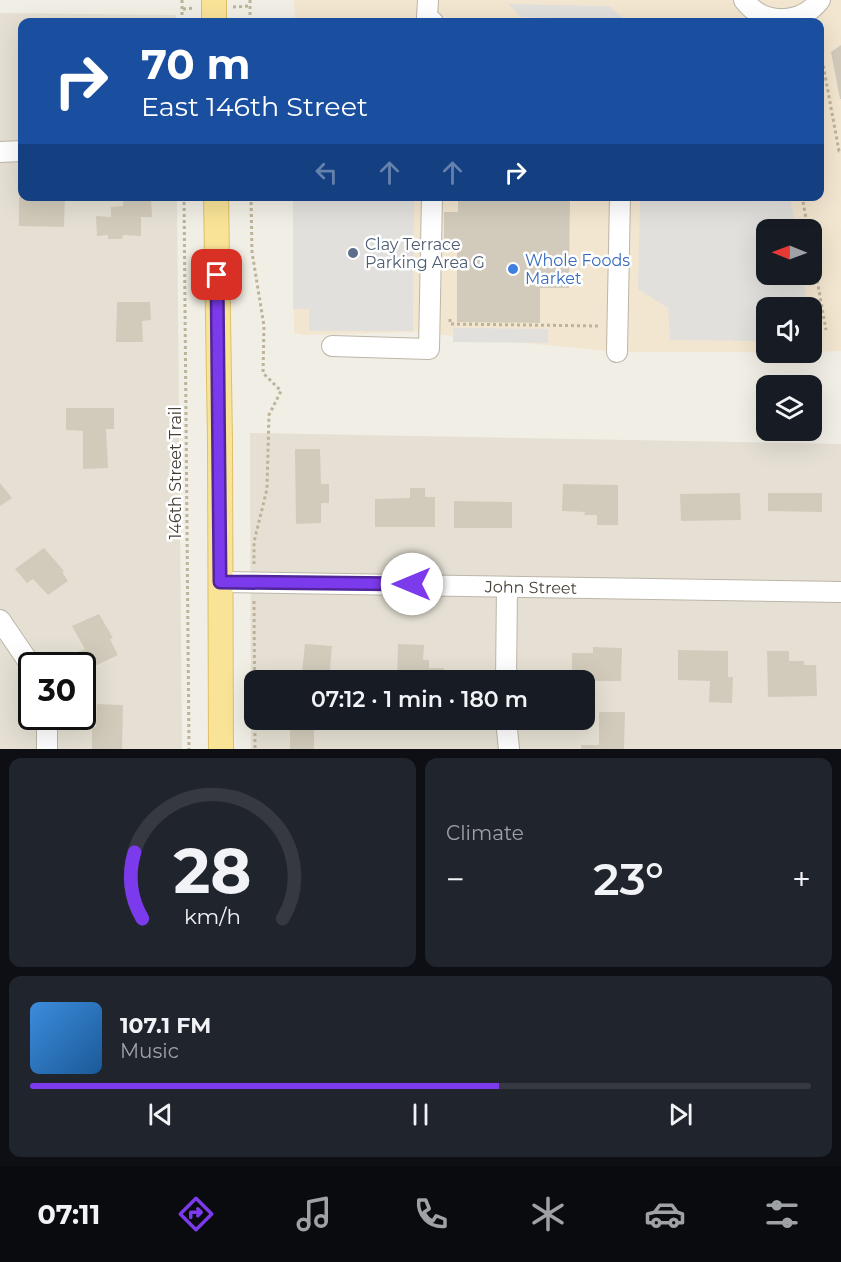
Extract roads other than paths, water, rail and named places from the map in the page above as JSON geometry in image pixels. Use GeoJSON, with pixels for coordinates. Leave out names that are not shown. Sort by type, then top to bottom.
{"type":"FeatureCollection","features":[{"type":"Feature","properties":{"kind":"main road"},"geometry":{"type":"LineString","coordinates":[[214,0],[214,18]]}},
{"type":"Feature","properties":{"kind":"main road"},"geometry":{"type":"LineString","coordinates":[[216,201],[221,749]]}},
{"type":"Feature","properties":{"kind":"street"},"geometry":{"type":"LineString","coordinates":[[428,0],[428,18]]}},
{"type":"Feature","properties":{"kind":"street"},"geometry":{"type":"LineString","coordinates":[[437,18],[440,0]]}},
{"type":"Feature","properties":{"kind":"street"},"geometry":{"type":"LineString","coordinates":[[744,0],[754,11],[774,18]]}},
{"type":"Feature","properties":{"kind":"street"},"geometry":{"type":"LineString","coordinates":[[792,18],[804,15],[821,1]]}},
{"type":"Feature","properties":{"kind":"street"},"geometry":{"type":"LineString","coordinates":[[0,152],[18,151]]}},
{"type":"Feature","properties":{"kind":"street"},"geometry":{"type":"LineString","coordinates":[[332,346],[429,349],[432,201]]}},
{"type":"Feature","properties":{"kind":"street"},"geometry":{"type":"LineString","coordinates":[[617,352],[620,201]]}},
{"type":"Feature","properties":{"kind":"street","name":"John Street"},"geometry":{"type":"LineString","coordinates":[[220,582],[841,592]]}},
{"type":"Feature","properties":{"kind":"street"},"geometry":{"type":"LineString","coordinates":[[506,670],[507,587]]}},
{"type":"Feature","properties":{"kind":"street"},"geometry":{"type":"LineString","coordinates":[[0,620],[22,652]]}},
{"type":"Feature","properties":{"kind":"street"},"geometry":{"type":"LineString","coordinates":[[47,730],[47,749]]}},
{"type":"Feature","properties":{"kind":"street"},"geometry":{"type":"LineString","coordinates":[[507,730],[509,749]]}},
{"type":"Feature","properties":{"kind":"place","name":"Clay Terrace Parking Area G"},"geometry":{"type":"Point","coordinates":[353,253]}},
{"type":"Feature","properties":{"kind":"place","name":"Whole Foods Market"},"geometry":{"type":"Point","coordinates":[513,269]}}]}
